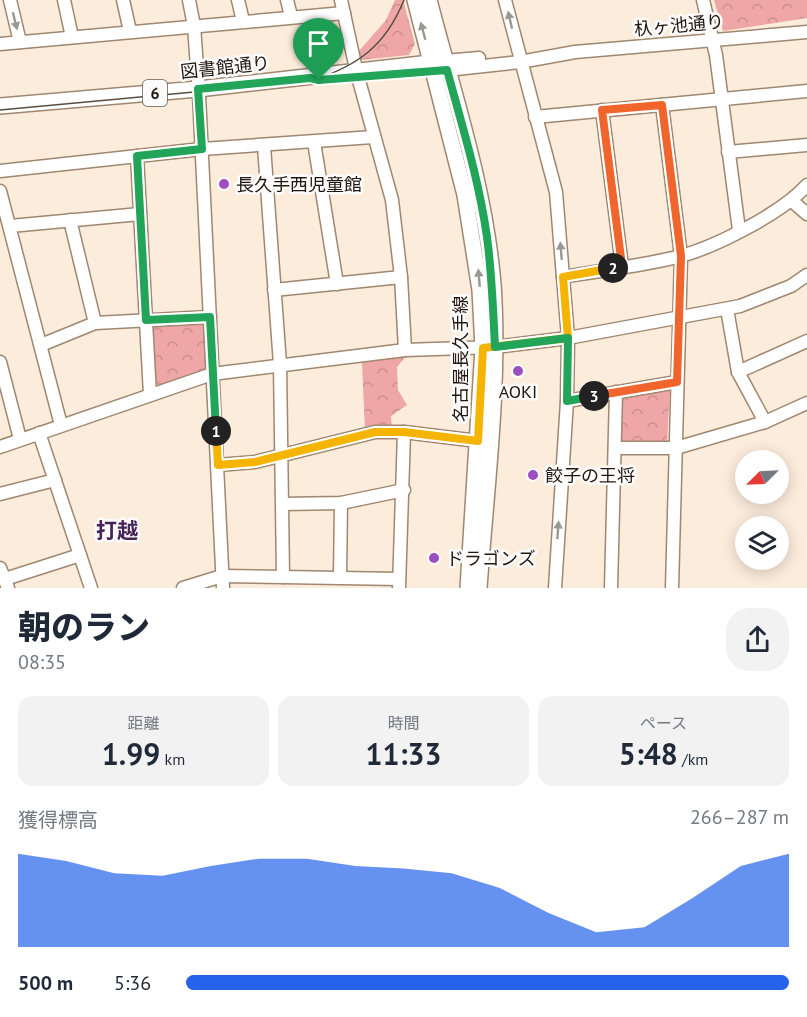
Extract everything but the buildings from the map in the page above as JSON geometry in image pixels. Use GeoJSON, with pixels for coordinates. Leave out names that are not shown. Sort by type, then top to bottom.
{"type":"FeatureCollection","features":[{"type":"Feature","properties":{"kind":"main road"},"geometry":{"type":"LineString","coordinates":[[415,0],[439,67]]}},
{"type":"Feature","properties":{"kind":"main road"},"geometry":{"type":"LineString","coordinates":[[429,0],[439,67]]}},
{"type":"Feature","properties":{"kind":"main road","name":"図書館通り"},"geometry":{"type":"LineString","coordinates":[[0,106],[439,67]]}},
{"type":"Feature","properties":{"kind":"main road","name":"名古屋長久手線"},"geometry":{"type":"LineString","coordinates":[[439,67],[478,188],[493,284],[479,588]]}},
{"type":"Feature","properties":{"kind":"main road","name":"名古屋長久手線"},"geometry":{"type":"LineString","coordinates":[[468,588],[478,441],[489,347]]}},
{"type":"Feature","properties":{"kind":"street"},"geometry":{"type":"LineString","coordinates":[[10,0],[20,42]]}},
{"type":"Feature","properties":{"kind":"street"},"geometry":{"type":"LineString","coordinates":[[64,0],[72,37]]}},
{"type":"Feature","properties":{"kind":"street"},"geometry":{"type":"LineString","coordinates":[[123,0],[130,32]]}},
{"type":"Feature","properties":{"kind":"street"},"geometry":{"type":"LineString","coordinates":[[189,0],[194,26],[202,149],[222,582]]}},
{"type":"Feature","properties":{"kind":"street"},"geometry":{"type":"LineString","coordinates":[[238,0],[243,21]]}},
{"type":"Feature","properties":{"kind":"street"},"geometry":{"type":"LineString","coordinates":[[287,0],[291,16]]}},
{"type":"Feature","properties":{"kind":"street"},"geometry":{"type":"LineString","coordinates":[[340,0],[373,137],[392,200],[401,277],[405,350]]}},
{"type":"Feature","properties":{"kind":"street"},"geometry":{"type":"LineString","coordinates":[[505,0],[556,192],[568,338],[567,401],[555,588]]}},
{"type":"Feature","properties":{"kind":"street"},"geometry":{"type":"LineString","coordinates":[[703,0],[713,40],[739,231]]}},
{"type":"Feature","properties":{"kind":"street"},"geometry":{"type":"LineString","coordinates":[[0,44],[344,13]]}},
{"type":"Feature","properties":{"kind":"street","name":"杁ヶ池通り"},"geometry":{"type":"LineString","coordinates":[[439,67],[807,32]]}},
{"type":"Feature","properties":{"kind":"street"},"geometry":{"type":"LineString","coordinates":[[535,117],[807,91]]}},
{"type":"Feature","properties":{"kind":"street"},"geometry":{"type":"LineString","coordinates":[[662,105],[681,256],[672,588]]}},
{"type":"Feature","properties":{"kind":"street"},"geometry":{"type":"LineString","coordinates":[[602,110],[622,266]]}},
{"type":"Feature","properties":{"kind":"street"},"geometry":{"type":"LineString","coordinates":[[0,171],[202,149],[373,137]]}},
{"type":"Feature","properties":{"kind":"street"},"geometry":{"type":"LineString","coordinates":[[314,142],[337,284]]}},
{"type":"Feature","properties":{"kind":"street"},"geometry":{"type":"LineString","coordinates":[[728,152],[807,145]]}},
{"type":"Feature","properties":{"kind":"street"},"geometry":{"type":"LineString","coordinates":[[264,146],[280,364],[284,455],[283,577]]}},
{"type":"Feature","properties":{"kind":"street"},"geometry":{"type":"LineString","coordinates":[[137,156],[150,395]]}},
{"type":"Feature","properties":{"kind":"street"},"geometry":{"type":"LineString","coordinates":[[563,277],[681,256],[739,231],[792,201],[807,184]]}},
{"type":"Feature","properties":{"kind":"street"},"geometry":{"type":"LineString","coordinates":[[0,191],[62,425]]}},
{"type":"Feature","properties":{"kind":"street"},"geometry":{"type":"LineString","coordinates":[[792,201],[807,214]]}},
{"type":"Feature","properties":{"kind":"street"},"geometry":{"type":"LineString","coordinates":[[10,226],[140,214]]}},
{"type":"Feature","properties":{"kind":"street"},"geometry":{"type":"LineString","coordinates":[[70,220],[95,323]]}},
{"type":"Feature","properties":{"kind":"street"},"geometry":{"type":"LineString","coordinates":[[274,290],[401,277]]}},
{"type":"Feature","properties":{"kind":"street"},"geometry":{"type":"LineString","coordinates":[[0,447],[212,374],[405,350],[489,347],[568,338],[727,309],[767,297],[806,280]]}},
{"type":"Feature","properties":{"kind":"street"},"geometry":{"type":"LineString","coordinates":[[727,309],[738,372],[765,422]]}},
{"type":"Feature","properties":{"kind":"street"},"geometry":{"type":"LineString","coordinates":[[41,345],[95,323],[210,317]]}},
{"type":"Feature","properties":{"kind":"street"},"geometry":{"type":"LineString","coordinates":[[738,372],[807,341]]}},
{"type":"Feature","properties":{"kind":"street"},"geometry":{"type":"LineString","coordinates":[[0,362],[20,440]]}},
{"type":"Feature","properties":{"kind":"street"},"geometry":{"type":"LineString","coordinates":[[567,401],[677,382]]}},
{"type":"Feature","properties":{"kind":"street"},"geometry":{"type":"LineString","coordinates":[[611,588],[616,392]]}},
{"type":"Feature","properties":{"kind":"street"},"geometry":{"type":"LineString","coordinates":[[615,448],[676,448],[765,422],[807,403]]}},
{"type":"Feature","properties":{"kind":"street"},"geometry":{"type":"LineString","coordinates":[[39,432],[91,588]]}},
{"type":"Feature","properties":{"kind":"street"},"geometry":{"type":"LineString","coordinates":[[218,465],[255,462],[375,432],[404,432],[478,441]]}},
{"type":"Feature","properties":{"kind":"street"},"geometry":{"type":"LineString","coordinates":[[183,588],[283,577],[340,578],[399,584],[404,490],[404,432]]}},
{"type":"Feature","properties":{"kind":"street"},"geometry":{"type":"LineString","coordinates":[[0,494],[55,480]]}},
{"type":"Feature","properties":{"kind":"street"},"geometry":{"type":"LineString","coordinates":[[283,504],[342,503],[404,490]]}},
{"type":"Feature","properties":{"kind":"street"},"geometry":{"type":"LineString","coordinates":[[340,578],[342,503]]}},
{"type":"Feature","properties":{"kind":"street"},"geometry":{"type":"LineString","coordinates":[[4,578],[80,555]]}},
{"type":"Feature","properties":{"kind":"green space"},"geometry":{"type":"Polygon","coordinates":[[[395,0],[403,0],[415,44],[409,55],[361,60],[359,51],[386,20],[395,0]]]}},
{"type":"Feature","properties":{"kind":"green space"},"geometry":{"type":"Polygon","coordinates":[[[714,0],[807,0],[807,18],[723,31],[714,0]]]}},
{"type":"Feature","properties":{"kind":"green space"},"geometry":{"type":"Polygon","coordinates":[[[207,318],[209,371],[153,391],[148,323],[207,318]]]}},
{"type":"Feature","properties":{"kind":"green space"},"geometry":{"type":"Polygon","coordinates":[[[407,355],[397,367],[398,390],[407,405],[391,416],[392,430],[365,432],[362,362],[407,355]]]}},
{"type":"Feature","properties":{"kind":"green space"},"geometry":{"type":"Polygon","coordinates":[[[670,388],[667,444],[617,445],[619,397],[670,388]]]}},
{"type":"Feature","properties":{"kind":"tram line"},"geometry":{"type":"LineString","coordinates":[[0,110],[311,81],[342,69],[368,52],[388,30],[404,0]]}},
{"type":"Feature","properties":{"kind":"place","name":"長久手西児童館"},"geometry":{"type":"Point","coordinates":[224,184]}},
{"type":"Feature","properties":{"kind":"place","name":"AOKI"},"geometry":{"type":"Point","coordinates":[518,371]}},
{"type":"Feature","properties":{"kind":"place","name":"餃子の王将"},"geometry":{"type":"Point","coordinates":[533,475]}},
{"type":"Feature","properties":{"kind":"place","name":"ドラゴンズ"},"geometry":{"type":"Point","coordinates":[434,558]}},
{"type":"Feature","properties":{"kind":"district","name":"打越"},"geometry":{"type":"Point","coordinates":[117,530]}},
{"type":"Feature","properties":{"kind":"route"},"geometry":{"type":"LineString","coordinates":[[319,80],[310,78],[198,89],[202,149],[137,156],[146,320],[210,317],[218,465],[255,462],[375,432],[404,432],[478,441],[483,348],[495,347],[568,338],[563,277],[622,266],[602,110],[662,105],[681,256],[677,382],[567,401],[568,338],[507,345],[495,347],[493,284],[487,235],[478,188],[447,70],[319,80]]}}]}
